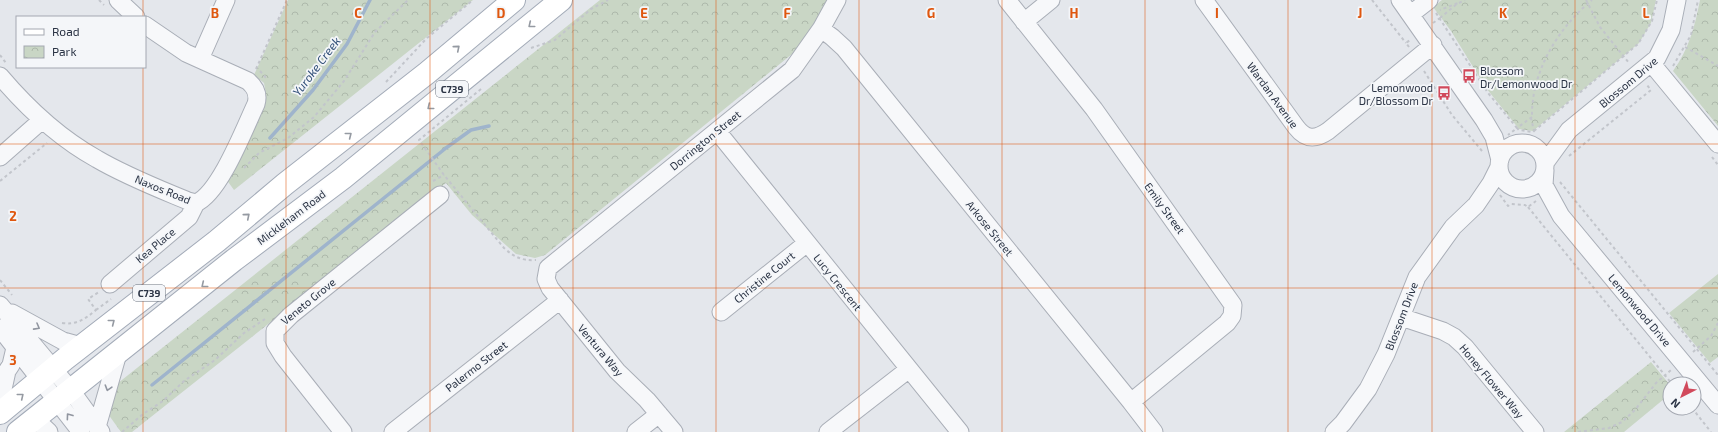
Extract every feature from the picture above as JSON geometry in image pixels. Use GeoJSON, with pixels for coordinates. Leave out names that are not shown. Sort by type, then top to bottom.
{"type":"FeatureCollection","features":[{"type":"Feature","properties":{"kind":"main road","name":"C739"},"geometry":{"type":"LineString","coordinates":[[0,413],[81,346],[218,241],[514,0]]}},
{"type":"Feature","properties":{"kind":"main road","name":"Mickleham Road"},"geometry":{"type":"LineString","coordinates":[[18,432],[42,425],[64,394],[234,260],[343,178],[561,0]]}},
{"type":"Feature","properties":{"kind":"street"},"geometry":{"type":"LineString","coordinates":[[118,0],[135,16]]}},
{"type":"Feature","properties":{"kind":"street"},"geometry":{"type":"LineString","coordinates":[[200,59],[226,0]]}},
{"type":"Feature","properties":{"kind":"street","name":"Dorrington Street"},"geometry":{"type":"LineString","coordinates":[[548,261],[717,131],[792,70],[821,30],[837,0]]}},
{"type":"Feature","properties":{"kind":"street","name":"Emily Street"},"geometry":{"type":"LineString","coordinates":[[1007,0],[1094,109],[1233,305],[1232,316],[1227,323],[1131,402]]}},
{"type":"Feature","properties":{"kind":"street"},"geometry":{"type":"LineString","coordinates":[[1024,22],[1051,0]]}},
{"type":"Feature","properties":{"kind":"street","name":"Wardan Avenue"},"geometry":{"type":"LineString","coordinates":[[1204,0],[1296,127],[1303,135],[1309,138],[1318,137],[1328,131],[1433,45]]}},
{"type":"Feature","properties":{"kind":"street"},"geometry":{"type":"LineString","coordinates":[[1400,0],[1433,45],[1456,82],[1484,120],[1494,137],[1503,180],[1520,188],[1539,182],[1545,167],[1539,151],[1527,139],[1506,136],[1484,120]]}},
{"type":"Feature","properties":{"kind":"street"},"geometry":{"type":"LineString","coordinates":[[1411,14],[1429,0]]}},
{"type":"Feature","properties":{"kind":"street","name":"Blossom Drive"},"geometry":{"type":"LineString","coordinates":[[1527,139],[1540,142],[1570,130],[1646,70],[1661,52],[1669,37],[1677,0]]}},
{"type":"Feature","properties":{"kind":"street","name":"Naxos Road"},"geometry":{"type":"LineString","coordinates":[[0,76],[23,103],[70,142],[97,159],[188,202],[196,202],[203,199],[221,176],[241,137],[258,98],[255,88],[248,81],[200,59],[167,41],[146,26]]}},
{"type":"Feature","properties":{"kind":"street","name":"Arkose Street"},"geometry":{"type":"LineString","coordinates":[[821,30],[832,36],[844,48],[1154,432]]}},
{"type":"Feature","properties":{"kind":"street"},"geometry":{"type":"LineString","coordinates":[[1646,70],[1718,144]]}},
{"type":"Feature","properties":{"kind":"street"},"geometry":{"type":"LineString","coordinates":[[0,157],[42,120]]}},
{"type":"Feature","properties":{"kind":"street","name":"Blossom Drive"},"geometry":{"type":"LineString","coordinates":[[1545,167],[1570,130]]}},
{"type":"Feature","properties":{"kind":"street","name":"Lucy Crescent"},"geometry":{"type":"LineString","coordinates":[[717,131],[960,432]]}},
{"type":"Feature","properties":{"kind":"street"},"geometry":{"type":"LineString","coordinates":[[1499,164],[1507,149],[1527,139]]}},
{"type":"Feature","properties":{"kind":"street","name":"Blossom Drive"},"geometry":{"type":"LineString","coordinates":[[1476,205],[1491,183],[1499,164]]}},
{"type":"Feature","properties":{"kind":"street","name":"Lemonwood Drive"},"geometry":{"type":"LineString","coordinates":[[1545,167],[1544,186],[1561,216],[1718,405]]}},
{"type":"Feature","properties":{"kind":"street","name":"Blossom Drive"},"geometry":{"type":"LineString","coordinates":[[1334,432],[1343,423],[1368,389],[1386,354],[1417,277],[1452,227],[1476,205],[1488,198],[1520,188]]}},
{"type":"Feature","properties":{"kind":"street","name":"Lemonwood Drive"},"geometry":{"type":"LineString","coordinates":[[1520,188],[1561,216]]}},
{"type":"Feature","properties":{"kind":"street","name":"Veneto Grove"},"geometry":{"type":"LineString","coordinates":[[343,432],[283,356],[275,343],[275,331],[290,315],[440,195]]}},
{"type":"Feature","properties":{"kind":"street","name":"Kea Place"},"geometry":{"type":"LineString","coordinates":[[111,290],[188,217],[196,202]]}},
{"type":"Feature","properties":{"kind":"street","name":"Christine Court"},"geometry":{"type":"LineString","coordinates":[[721,312],[807,243]]}},
{"type":"Feature","properties":{"kind":"street","name":"Ventura Way"},"geometry":{"type":"LineString","coordinates":[[548,261],[546,279],[560,300],[617,371],[659,414],[674,432]]}},
{"type":"Feature","properties":{"kind":"street","name":"Palermo Street"},"geometry":{"type":"LineString","coordinates":[[392,432],[560,300]]}},
{"type":"Feature","properties":{"kind":"street"},"geometry":{"type":"LineString","coordinates":[[1,306],[63,341],[81,346]]}},
{"type":"Feature","properties":{"kind":"street"},"geometry":{"type":"LineString","coordinates":[[1,306],[47,374],[64,394],[99,429]]}},
{"type":"Feature","properties":{"kind":"street","name":"Honey Flower Way"},"geometry":{"type":"LineString","coordinates":[[1401,317],[1454,337],[1465,347],[1534,432]]}},
{"type":"Feature","properties":{"kind":"street"},"geometry":{"type":"LineString","coordinates":[[0,328],[15,348],[47,374]]}},
{"type":"Feature","properties":{"kind":"street"},"geometry":{"type":"LineString","coordinates":[[0,403],[7,371],[11,365],[15,348]]}},
{"type":"Feature","properties":{"kind":"street"},"geometry":{"type":"LineString","coordinates":[[99,429],[120,350]]}},
{"type":"Feature","properties":{"kind":"street"},"geometry":{"type":"LineString","coordinates":[[828,432],[909,369]]}},
{"type":"Feature","properties":{"kind":"street"},"geometry":{"type":"LineString","coordinates":[[64,394],[81,432]]}},
{"type":"Feature","properties":{"kind":"street"},"geometry":{"type":"LineString","coordinates":[[636,432],[659,414]]}},
{"type":"Feature","properties":{"kind":"path"},"geometry":{"type":"LineString","coordinates":[[256,69],[287,0]]}},
{"type":"Feature","properties":{"kind":"path"},"geometry":{"type":"LineString","coordinates":[[259,153],[299,130],[314,117],[344,81],[375,32],[408,0]]}},
{"type":"Feature","properties":{"kind":"path"},"geometry":{"type":"LineString","coordinates":[[384,84],[427,38],[473,0]]}},
{"type":"Feature","properties":{"kind":"path"},"geometry":{"type":"LineString","coordinates":[[525,53],[531,48],[554,40],[591,9],[608,0]]}},
{"type":"Feature","properties":{"kind":"path"},"geometry":{"type":"LineString","coordinates":[[1372,0],[1406,43]]}},
{"type":"Feature","properties":{"kind":"path"},"geometry":{"type":"LineString","coordinates":[[1458,3],[1440,18],[1434,11],[1465,0]]}},
{"type":"Feature","properties":{"kind":"path"},"geometry":{"type":"LineString","coordinates":[[1586,0],[1600,27],[1624,57],[1646,70]]}},
{"type":"Feature","properties":{"kind":"path"},"geometry":{"type":"LineString","coordinates":[[1527,139],[1532,117],[1531,103],[1544,61],[1554,43],[1565,28],[1592,0]]}},
{"type":"Feature","properties":{"kind":"path"},"geometry":{"type":"LineString","coordinates":[[1527,139],[1638,44],[1649,30],[1657,0]]}},
{"type":"Feature","properties":{"kind":"path"},"geometry":{"type":"LineString","coordinates":[[1672,72],[1672,67],[1691,35],[1698,0]]}},
{"type":"Feature","properties":{"kind":"path"},"geometry":{"type":"LineString","coordinates":[[1685,47],[1718,66]]}},
{"type":"Feature","properties":{"kind":"path"},"geometry":{"type":"LineString","coordinates":[[484,87],[419,140],[444,175],[504,248],[521,260],[548,261]]}},
{"type":"Feature","properties":{"kind":"path"},"geometry":{"type":"LineString","coordinates":[[1527,139],[1517,128],[1532,117]]}},
{"type":"Feature","properties":{"kind":"path"},"geometry":{"type":"LineString","coordinates":[[0,181],[48,143],[51,145]]}},
{"type":"Feature","properties":{"kind":"path"},"geometry":{"type":"LineString","coordinates":[[1560,182],[1718,375]]}},
{"type":"Feature","properties":{"kind":"path"},"geometry":{"type":"LineString","coordinates":[[1528,207],[1665,376]]}},
{"type":"Feature","properties":{"kind":"path"},"geometry":{"type":"LineString","coordinates":[[96,310],[111,290]]}},
{"type":"Feature","properties":{"kind":"path"},"geometry":{"type":"LineString","coordinates":[[1698,348],[1711,336],[1718,323]]}},
{"type":"Feature","properties":{"kind":"path"},"geometry":{"type":"LineString","coordinates":[[1578,432],[1609,428],[1622,422],[1635,410],[1648,391],[1662,377]]}},
{"type":"Feature","properties":{"kind":"path"},"geometry":{"type":"LineString","coordinates":[[1698,416],[1711,432]]}},
{"type":"Feature","properties":{"kind":"green space"},"geometry":{"type":"Polygon","coordinates":[[[288,0],[473,0],[234,190],[226,179],[266,94],[264,83],[254,75],[288,0]]]}},
{"type":"Feature","properties":{"kind":"green space"},"geometry":{"type":"Polygon","coordinates":[[[600,0],[832,0],[808,41],[545,255],[535,258],[516,254],[472,215],[446,183],[132,432],[121,432],[108,414],[108,391],[600,0]]]}},
{"type":"Feature","properties":{"kind":"green space"},"geometry":{"type":"Polygon","coordinates":[[[1442,0],[1656,0],[1651,23],[1639,43],[1533,131],[1519,129],[1486,88],[1451,31],[1433,7],[1442,0]]]}},
{"type":"Feature","properties":{"kind":"green space"},"geometry":{"type":"Polygon","coordinates":[[[1700,0],[1718,0],[1718,126],[1673,71],[1679,63],[1691,37],[1700,0]]]}},
{"type":"Feature","properties":{"kind":"green space"},"geometry":{"type":"Polygon","coordinates":[[[1718,274],[1718,357],[1710,363],[1669,313],[1718,274]]]}},
{"type":"Feature","properties":{"kind":"green space"},"geometry":{"type":"Polygon","coordinates":[[[1651,362],[1663,376],[1662,401],[1624,432],[1564,432],[1651,362]]]}},
{"type":"Feature","properties":{"kind":"waterway","name":"Yuroke Creek"},"geometry":{"type":"LineString","coordinates":[[270,138],[313,90],[347,44],[370,0]]}},
{"type":"Feature","properties":{"kind":"waterway"},"geometry":{"type":"LineString","coordinates":[[152,385],[446,148],[471,130],[489,126]]}},
{"type":"Feature","properties":{"kind":"place","name":"Blossom Dr/Lemonwood Dr"},"geometry":{"type":"Point","coordinates":[1469,76]}},
{"type":"Feature","properties":{"kind":"place","name":"Lemonwood Dr/Blossom Dr"},"geometry":{"type":"Point","coordinates":[1444,93]}}]}
